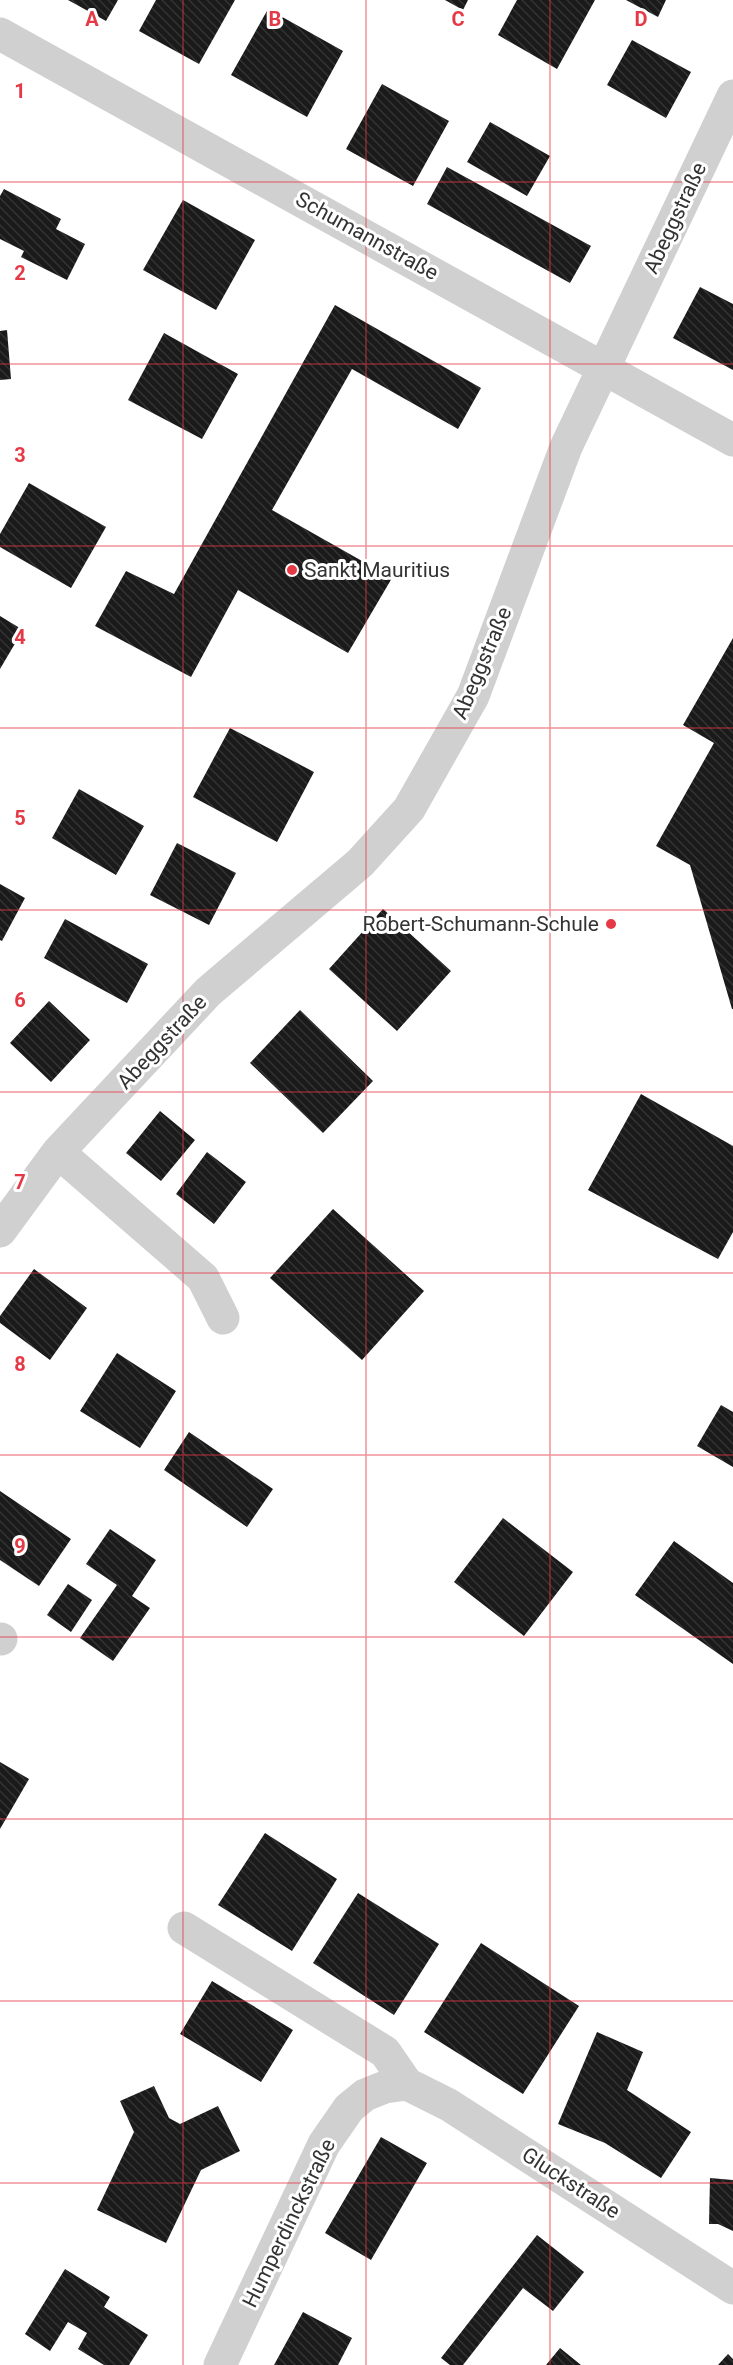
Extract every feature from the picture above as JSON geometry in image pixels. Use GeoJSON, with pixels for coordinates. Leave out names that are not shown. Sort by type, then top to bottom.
{"type":"FeatureCollection","features":[{"type":"Feature","properties":{"kind":"street","name":"Schumannstraße"},"geometry":{"type":"LineString","coordinates":[[0,34],[605,367],[733,440]]}},
{"type":"Feature","properties":{"kind":"street","name":"Abeggstraße"},"geometry":{"type":"LineString","coordinates":[[0,1231],[58,1152],[208,992],[360,863],[409,809],[473,696],[566,447],[733,96]]}},
{"type":"Feature","properties":{"kind":"street"},"geometry":{"type":"LineString","coordinates":[[58,1152],[203,1278],[224,1318]]}},
{"type":"Feature","properties":{"kind":"street"},"geometry":{"type":"LineString","coordinates":[[184,1928],[385,2052],[407,2084]]}},
{"type":"Feature","properties":{"kind":"street","name":"Gluckstraße"},"geometry":{"type":"LineString","coordinates":[[407,2084],[449,2105],[733,2288]]}},
{"type":"Feature","properties":{"kind":"street","name":"Humperdinckstraße"},"geometry":{"type":"LineString","coordinates":[[220,2365],[324,2144],[349,2108],[365,2095],[385,2086],[407,2084]]}},
{"type":"Feature","properties":{"kind":"building"},"geometry":{"type":"Polygon","coordinates":[[[68,0],[118,0],[106,21],[68,0]]]}},
{"type":"Feature","properties":{"kind":"building"},"geometry":{"type":"Polygon","coordinates":[[[156,0],[235,0],[199,64],[139,31],[156,0]]]}},
{"type":"Feature","properties":{"kind":"building"},"geometry":{"type":"Polygon","coordinates":[[[445,0],[468,0],[463,10],[445,0]]]}},
{"type":"Feature","properties":{"kind":"building"},"geometry":{"type":"Polygon","coordinates":[[[517,0],[595,0],[557,69],[498,35],[517,0]]]}},
{"type":"Feature","properties":{"kind":"building"},"geometry":{"type":"Polygon","coordinates":[[[626,0],[666,0],[658,17],[626,0]]]}},
{"type":"Feature","properties":{"kind":"building"},"geometry":{"type":"Polygon","coordinates":[[[268,9],[343,51],[307,117],[231,75],[268,9]]]}},
{"type":"Feature","properties":{"kind":"building"},"geometry":{"type":"Polygon","coordinates":[[[632,40],[691,72],[666,118],[607,85],[632,40]]]}},
{"type":"Feature","properties":{"kind":"building"},"geometry":{"type":"Polygon","coordinates":[[[382,84],[449,121],[413,186],[346,149],[382,84]]]}},
{"type":"Feature","properties":{"kind":"building"},"geometry":{"type":"Polygon","coordinates":[[[490,122],[550,156],[527,196],[467,162],[490,122]]]}},
{"type":"Feature","properties":{"kind":"building"},"geometry":{"type":"Polygon","coordinates":[[[447,167],[591,246],[570,283],[427,204],[447,167]]]}},
{"type":"Feature","properties":{"kind":"building"},"geometry":{"type":"Polygon","coordinates":[[[4,189],[61,219],[56,229],[85,244],[67,280],[21,257],[24,251],[0,239],[0,196],[4,189]]]}},
{"type":"Feature","properties":{"kind":"building"},"geometry":{"type":"Polygon","coordinates":[[[183,200],[255,240],[216,310],[143,270],[183,200]]]}},
{"type":"Feature","properties":{"kind":"building"},"geometry":{"type":"Polygon","coordinates":[[[700,287],[733,304],[733,370],[673,338],[700,287]]]}},
{"type":"Feature","properties":{"kind":"building"},"geometry":{"type":"Polygon","coordinates":[[[335,305],[481,388],[458,429],[352,369],[272,510],[392,578],[348,653],[238,590],[191,677],[95,626],[126,571],[174,594],[335,305]]]}},
{"type":"Feature","properties":{"kind":"building"},"geometry":{"type":"Polygon","coordinates":[[[7,330],[11,379],[0,380],[0,331],[7,330]]]}},
{"type":"Feature","properties":{"kind":"building"},"geometry":{"type":"Polygon","coordinates":[[[164,333],[238,374],[202,439],[128,400],[164,333]]]}},
{"type":"Feature","properties":{"kind":"building"},"geometry":{"type":"Polygon","coordinates":[[[29,483],[106,527],[71,588],[0,547],[0,534],[29,483]]]}},
{"type":"Feature","properties":{"kind":"building"},"geometry":{"type":"Polygon","coordinates":[[[0,616],[23,630],[0,669],[0,616]]]}},
{"type":"Feature","properties":{"kind":"building"},"geometry":{"type":"Polygon","coordinates":[[[733,638],[732,1009],[690,865],[656,846],[714,743],[683,725],[733,638]]]}},
{"type":"Feature","properties":{"kind":"building"},"geometry":{"type":"Polygon","coordinates":[[[230,728],[314,772],[277,842],[193,797],[230,728]]]}},
{"type":"Feature","properties":{"kind":"building"},"geometry":{"type":"Polygon","coordinates":[[[79,789],[144,826],[116,875],[52,838],[79,789]]]}},
{"type":"Feature","properties":{"kind":"building"},"geometry":{"type":"Polygon","coordinates":[[[177,843],[236,873],[209,925],[150,895],[177,843]]]}},
{"type":"Feature","properties":{"kind":"building"},"geometry":{"type":"Polygon","coordinates":[[[0,884],[25,898],[2,941],[0,940],[0,884]]]}},
{"type":"Feature","properties":{"kind":"building"},"geometry":{"type":"Polygon","coordinates":[[[383,909],[451,971],[397,1031],[329,969],[383,909]]]}},
{"type":"Feature","properties":{"kind":"building"},"geometry":{"type":"Polygon","coordinates":[[[65,919],[148,964],[127,1003],[44,958],[65,919]]]}},
{"type":"Feature","properties":{"kind":"building"},"geometry":{"type":"Polygon","coordinates":[[[49,1001],[90,1040],[51,1082],[10,1043],[49,1001]]]}},
{"type":"Feature","properties":{"kind":"building"},"geometry":{"type":"Polygon","coordinates":[[[300,1010],[373,1081],[323,1133],[250,1063],[300,1010]]]}},
{"type":"Feature","properties":{"kind":"building"},"geometry":{"type":"Polygon","coordinates":[[[641,1094],[733,1146],[733,1232],[718,1259],[588,1190],[641,1094]]]}},
{"type":"Feature","properties":{"kind":"building"},"geometry":{"type":"Polygon","coordinates":[[[160,1111],[195,1140],[161,1181],[126,1153],[160,1111]]]}},
{"type":"Feature","properties":{"kind":"building"},"geometry":{"type":"Polygon","coordinates":[[[207,1152],[246,1182],[214,1224],[176,1194],[207,1152]]]}},
{"type":"Feature","properties":{"kind":"building"},"geometry":{"type":"Polygon","coordinates":[[[333,1209],[424,1291],[362,1360],[270,1278],[333,1209]]]}},
{"type":"Feature","properties":{"kind":"building"},"geometry":{"type":"Polygon","coordinates":[[[34,1269],[87,1308],[50,1360],[0,1323],[0,1316],[34,1269]]]}},
{"type":"Feature","properties":{"kind":"building"},"geometry":{"type":"Polygon","coordinates":[[[117,1353],[176,1391],[140,1448],[80,1411],[117,1353]]]}},
{"type":"Feature","properties":{"kind":"building"},"geometry":{"type":"Polygon","coordinates":[[[721,1405],[733,1412],[733,1467],[697,1446],[721,1405]]]}},
{"type":"Feature","properties":{"kind":"building"},"geometry":{"type":"Polygon","coordinates":[[[189,1432],[273,1489],[247,1527],[164,1470],[189,1432]]]}},
{"type":"Feature","properties":{"kind":"building"},"geometry":{"type":"Polygon","coordinates":[[[0,1491],[71,1539],[39,1586],[0,1560],[0,1491]]]}},
{"type":"Feature","properties":{"kind":"building"},"geometry":{"type":"Polygon","coordinates":[[[503,1518],[573,1572],[524,1636],[454,1582],[503,1518]]]}},
{"type":"Feature","properties":{"kind":"building"},"geometry":{"type":"Polygon","coordinates":[[[110,1529],[156,1560],[132,1596],[150,1608],[113,1661],[80,1638],[117,1585],[86,1564],[110,1529]]]}},
{"type":"Feature","properties":{"kind":"building"},"geometry":{"type":"Polygon","coordinates":[[[674,1541],[733,1583],[733,1664],[635,1595],[674,1541]]]}},
{"type":"Feature","properties":{"kind":"building"},"geometry":{"type":"Polygon","coordinates":[[[68,1584],[92,1600],[71,1632],[47,1615],[68,1584]]]}},
{"type":"Feature","properties":{"kind":"building"},"geometry":{"type":"Polygon","coordinates":[[[0,1762],[29,1779],[0,1829],[0,1762]]]}},
{"type":"Feature","properties":{"kind":"building"},"geometry":{"type":"Polygon","coordinates":[[[265,1833],[337,1879],[292,1951],[218,1905],[265,1833]]]}},
{"type":"Feature","properties":{"kind":"building"},"geometry":{"type":"Polygon","coordinates":[[[358,1893],[439,1944],[394,2015],[313,1963],[358,1893]]]}},
{"type":"Feature","properties":{"kind":"building"},"geometry":{"type":"Polygon","coordinates":[[[481,1943],[579,2006],[523,2094],[424,2032],[481,1943]]]}},
{"type":"Feature","properties":{"kind":"building"},"geometry":{"type":"Polygon","coordinates":[[[212,1981],[293,2030],[261,2082],[180,2034],[212,1981]]]}},
{"type":"Feature","properties":{"kind":"building"},"geometry":{"type":"Polygon","coordinates":[[[597,2032],[643,2052],[627,2090],[691,2132],[661,2178],[605,2143],[558,2124],[597,2032]]]}},
{"type":"Feature","properties":{"kind":"building"},"geometry":{"type":"Polygon","coordinates":[[[154,2086],[169,2118],[180,2124],[218,2106],[240,2151],[201,2170],[166,2243],[97,2210],[134,2132],[120,2101],[154,2086]]]}},
{"type":"Feature","properties":{"kind":"building"},"geometry":{"type":"Polygon","coordinates":[[[381,2137],[427,2163],[371,2260],[325,2233],[381,2137]]]}},
{"type":"Feature","properties":{"kind":"building"},"geometry":{"type":"Polygon","coordinates":[[[710,2178],[733,2180],[733,2231],[718,2224],[709,2224],[710,2178]]]}},
{"type":"Feature","properties":{"kind":"building"},"geometry":{"type":"Polygon","coordinates":[[[537,2235],[584,2272],[553,2311],[523,2288],[463,2365],[450,2365],[441,2358],[537,2235]]]}},
{"type":"Feature","properties":{"kind":"building"},"geometry":{"type":"Polygon","coordinates":[[[65,2269],[110,2297],[104,2307],[148,2335],[129,2365],[104,2365],[78,2349],[87,2333],[68,2322],[50,2351],[25,2334],[65,2269]]]}},
{"type":"Feature","properties":{"kind":"building"},"geometry":{"type":"Polygon","coordinates":[[[303,2312],[352,2338],[338,2365],[274,2365],[303,2312]]]}},
{"type":"Feature","properties":{"kind":"building"},"geometry":{"type":"Polygon","coordinates":[[[560,2348],[581,2365],[546,2365],[560,2348]]]}},
{"type":"Feature","properties":{"kind":"building"},"geometry":{"type":"Polygon","coordinates":[[[728,2354],[733,2359],[733,2365],[718,2365],[728,2354]]]}},
{"type":"Feature","properties":{"kind":"place","name":"Sankt Mauritius"},"geometry":{"type":"Point","coordinates":[292,570]}},
{"type":"Feature","properties":{"kind":"place","name":"Robert-Schumann-Schule"},"geometry":{"type":"Point","coordinates":[611,924]}}]}
